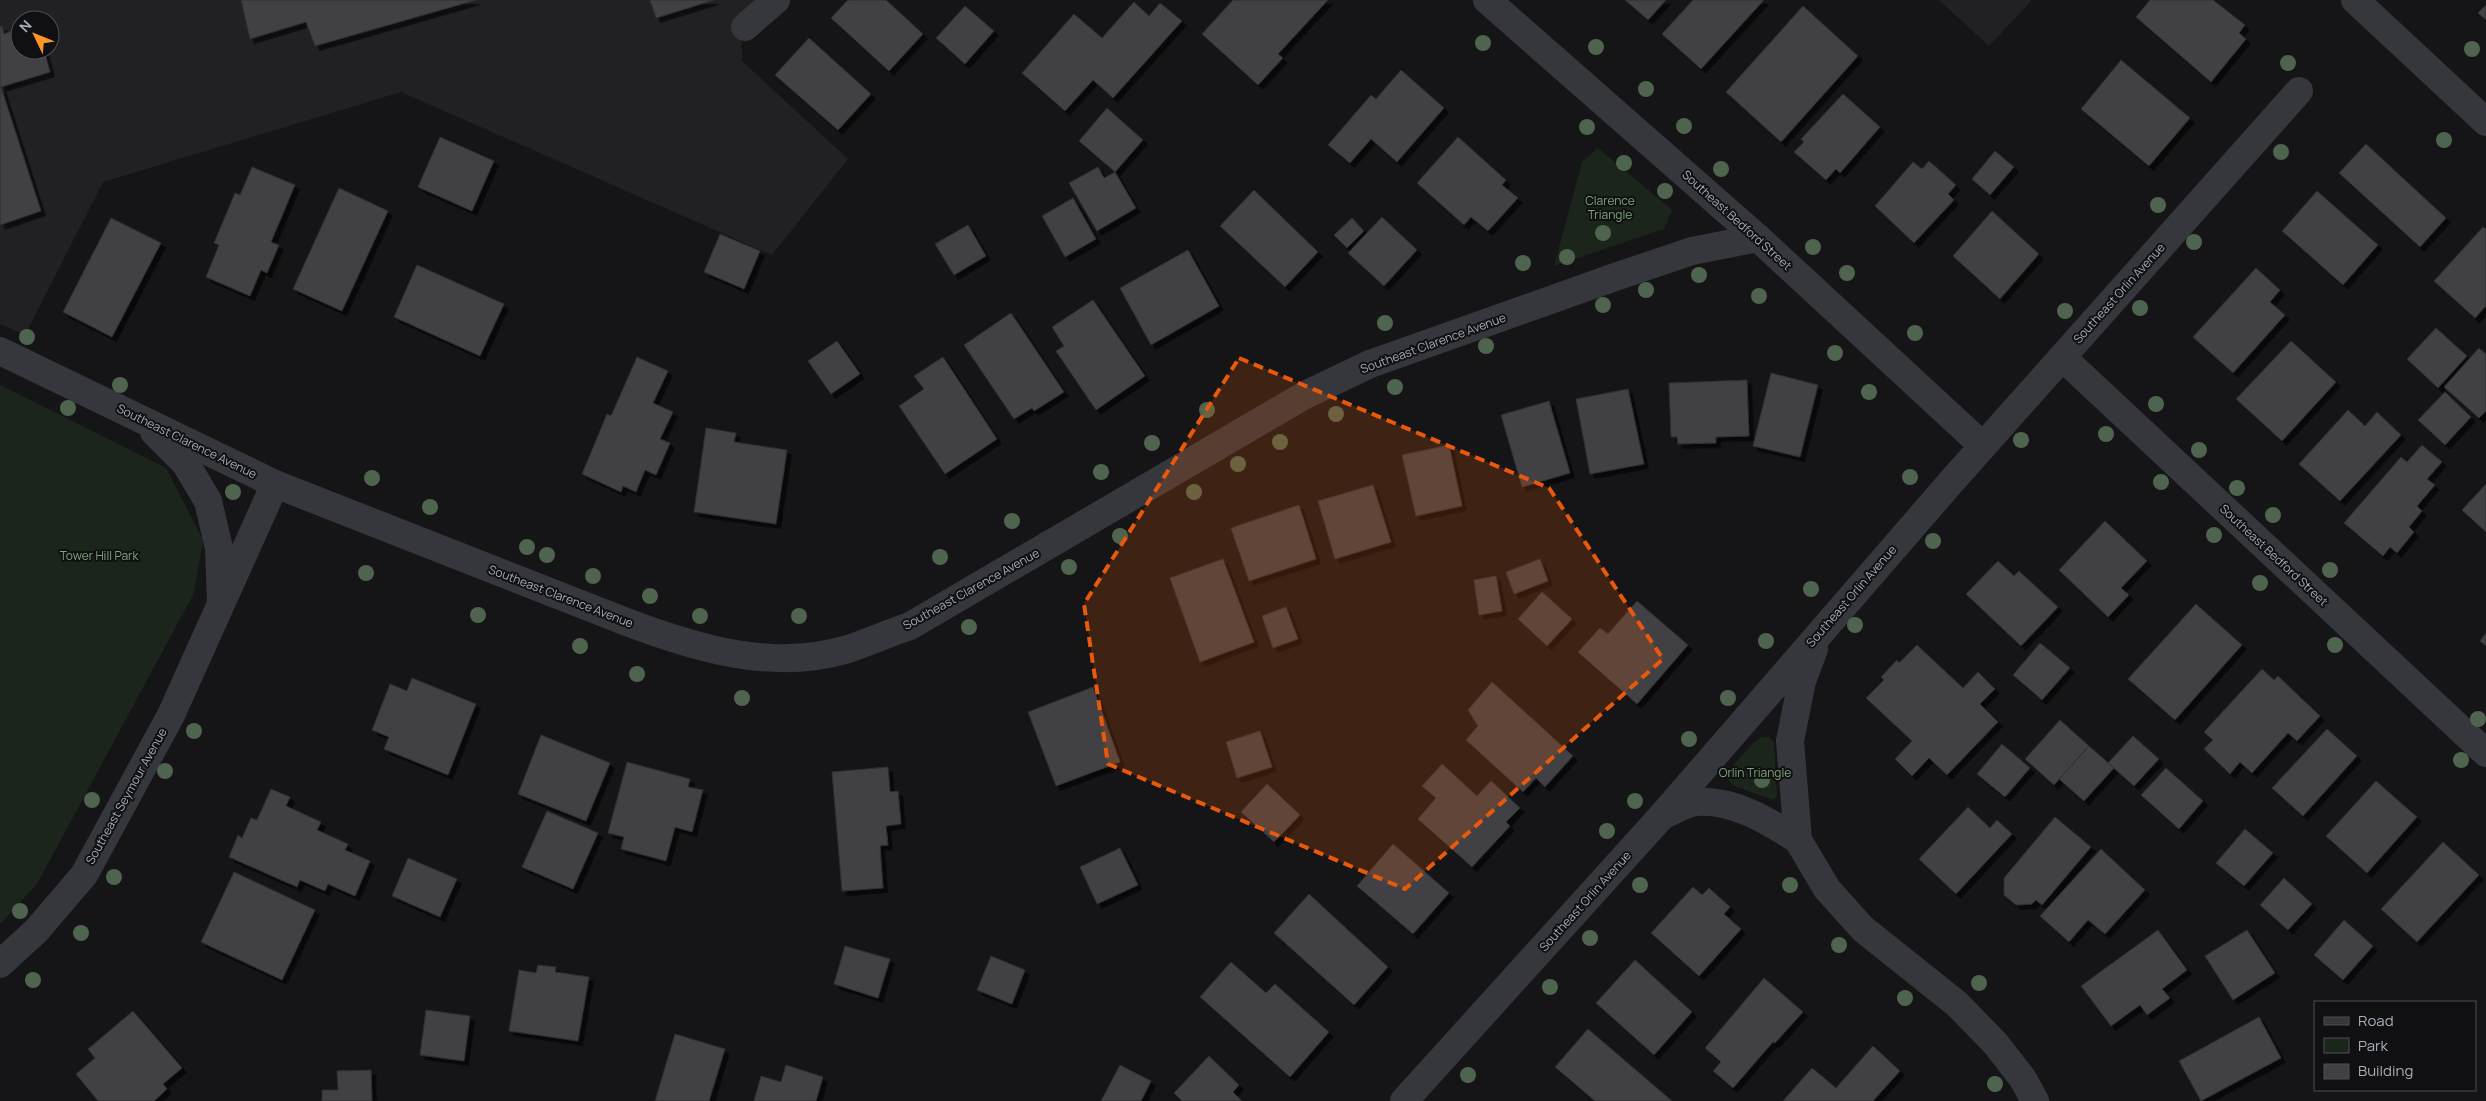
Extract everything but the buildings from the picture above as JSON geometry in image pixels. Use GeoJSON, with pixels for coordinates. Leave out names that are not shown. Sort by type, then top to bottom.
{"type":"FeatureCollection","features":[{"type":"Feature","properties":{"kind":"street"},"geometry":{"type":"LineString","coordinates":[[745,27],[776,0]]}},
{"type":"Feature","properties":{"kind":"street","name":"Southeast Bedford Street"},"geometry":{"type":"LineString","coordinates":[[1487,0],[1758,238],[1983,446]]}},
{"type":"Feature","properties":{"kind":"street"},"geometry":{"type":"LineString","coordinates":[[2367,4],[2486,122]]}},
{"type":"Feature","properties":{"kind":"street","name":"Southeast Orlin Avenue"},"geometry":{"type":"LineString","coordinates":[[1404,1101],[1661,817],[1983,446],[2298,92]]}},
{"type":"Feature","properties":{"kind":"street","name":"Southeast Clarence Avenue"},"geometry":{"type":"LineString","coordinates":[[0,351],[275,484],[678,641],[732,655],[789,659],[847,649],[910,626],[1305,395],[1370,364],[1692,251],[1758,238]]}},
{"type":"Feature","properties":{"kind":"street","name":"Southeast Bedford Street"},"geometry":{"type":"LineString","coordinates":[[2062,357],[2486,752]]}},
{"type":"Feature","properties":{"kind":"street","name":"Southeast Seymour Avenue"},"geometry":{"type":"LineString","coordinates":[[141,418],[186,464],[208,501],[220,548],[221,607]]}},
{"type":"Feature","properties":{"kind":"street","name":"Southeast Seymour Avenue"},"geometry":{"type":"LineString","coordinates":[[0,964],[36,931],[84,875],[171,714],[275,484]]}},
{"type":"Feature","properties":{"kind":"street"},"geometry":{"type":"LineString","coordinates":[[1821,631],[1802,681],[1790,741],[1798,840],[1827,889],[1863,929],[1957,1004],[1995,1043],[2023,1079],[2035,1101]]}},
{"type":"Feature","properties":{"kind":"street"},"geometry":{"type":"LineString","coordinates":[[1661,817],[1695,802],[1724,804],[1762,817],[1798,840]]}},
{"type":"Feature","properties":{"kind":"highlighted area"},"geometry":{"type":"Polygon","coordinates":[[[1239,358],[1549,488],[1663,659],[1405,889],[1108,764],[1084,604],[1239,358]]]}},
{"type":"Feature","properties":{"kind":"shaded area"},"geometry":{"type":"Polygon","coordinates":[[[0,0],[755,0],[741,13],[742,61],[848,159],[772,255],[401,92],[103,182],[25,335],[0,324],[0,0]]]}},
{"type":"Feature","properties":{"kind":"shaded area"},"geometry":{"type":"Polygon","coordinates":[[[1939,0],[2032,0],[1989,46],[1939,0]]]}},
{"type":"Feature","properties":{"kind":"green space","name":"Clarence Triangle"},"geometry":{"type":"Polygon","coordinates":[[[1598,148],[1672,210],[1664,229],[1554,266],[1582,162],[1598,148]]]}},
{"type":"Feature","properties":{"kind":"green space","name":"Tower Hill Park"},"geometry":{"type":"Polygon","coordinates":[[[0,385],[166,468],[203,540],[194,593],[37,884],[0,924],[0,385]]]}},
{"type":"Feature","properties":{"kind":"green space","name":"Orlin Triangle"},"geometry":{"type":"Polygon","coordinates":[[[1762,737],[1769,737],[1774,742],[1777,796],[1773,800],[1732,785],[1728,779],[1728,771],[1753,743],[1762,737]]]}}]}
